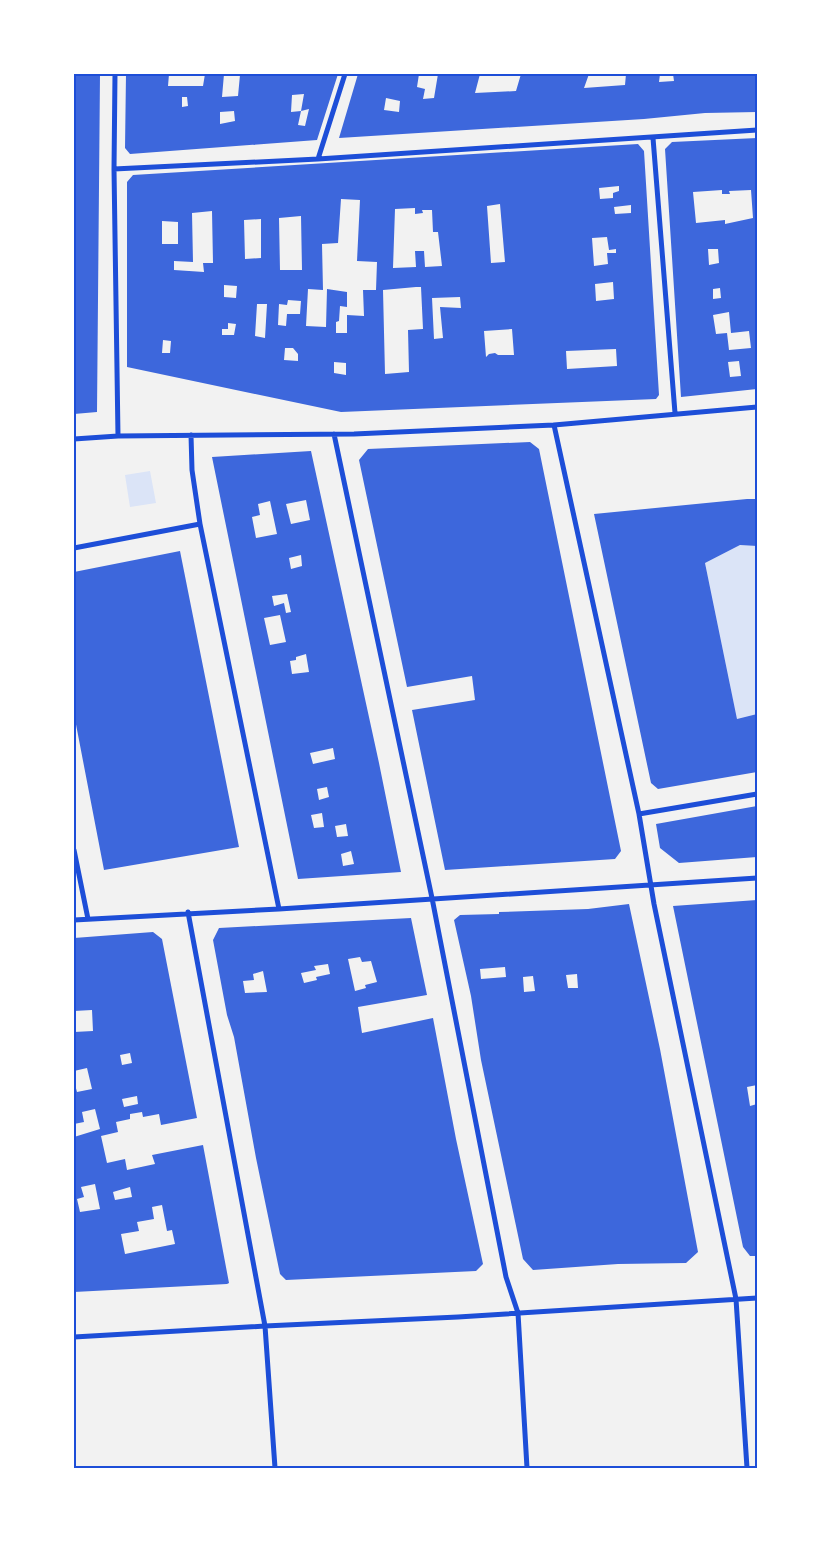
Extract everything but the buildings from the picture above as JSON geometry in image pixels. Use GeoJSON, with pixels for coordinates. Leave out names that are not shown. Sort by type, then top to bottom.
{"type":"FeatureCollection","features":[{"type":"Feature","properties":{"kind":"street"},"geometry":{"type":"LineString","coordinates":[[115,74],[114,169],[118,436]]}},
{"type":"Feature","properties":{"kind":"street"},"geometry":{"type":"LineString","coordinates":[[318,159],[345,74]]}},
{"type":"Feature","properties":{"kind":"street"},"geometry":{"type":"LineString","coordinates":[[114,169],[318,159],[757,130]]}},
{"type":"Feature","properties":{"kind":"street"},"geometry":{"type":"LineString","coordinates":[[652,138],[675,413]]}},
{"type":"Feature","properties":{"kind":"street"},"geometry":{"type":"LineString","coordinates":[[74,438],[334,434],[554,425],[757,407]]}},
{"type":"Feature","properties":{"kind":"street"},"geometry":{"type":"LineString","coordinates":[[554,425],[639,814],[654,904],[736,1299],[747,1468]]}},
{"type":"Feature","properties":{"kind":"street"},"geometry":{"type":"LineString","coordinates":[[334,434],[432,898],[505,1272],[518,1313],[527,1468]]}},
{"type":"Feature","properties":{"kind":"street"},"geometry":{"type":"LineString","coordinates":[[191,436],[192,470],[200,524],[269,851],[279,909]]}},
{"type":"Feature","properties":{"kind":"street"},"geometry":{"type":"LineString","coordinates":[[74,548],[200,524]]}},
{"type":"Feature","properties":{"kind":"street"},"geometry":{"type":"LineString","coordinates":[[639,814],[757,794]]}},
{"type":"Feature","properties":{"kind":"street"},"geometry":{"type":"LineString","coordinates":[[74,850],[88,919]]}},
{"type":"Feature","properties":{"kind":"street"},"geometry":{"type":"LineString","coordinates":[[74,920],[188,912],[279,909],[757,878]]}},
{"type":"Feature","properties":{"kind":"street"},"geometry":{"type":"LineString","coordinates":[[188,912],[266,1326],[275,1468]]}},
{"type":"Feature","properties":{"kind":"street"},"geometry":{"type":"LineString","coordinates":[[74,1337],[458,1318],[757,1298]]}},
{"type":"Feature","properties":{"kind":"shaded area"},"geometry":{"type":"Polygon","coordinates":[[[150,471],[156,503],[130,507],[125,475],[150,471]]]}},
{"type":"Feature","properties":{"kind":"shaded area"},"geometry":{"type":"Polygon","coordinates":[[[740,545],[757,546],[757,714],[737,719],[705,563],[740,545]]]}}]}
